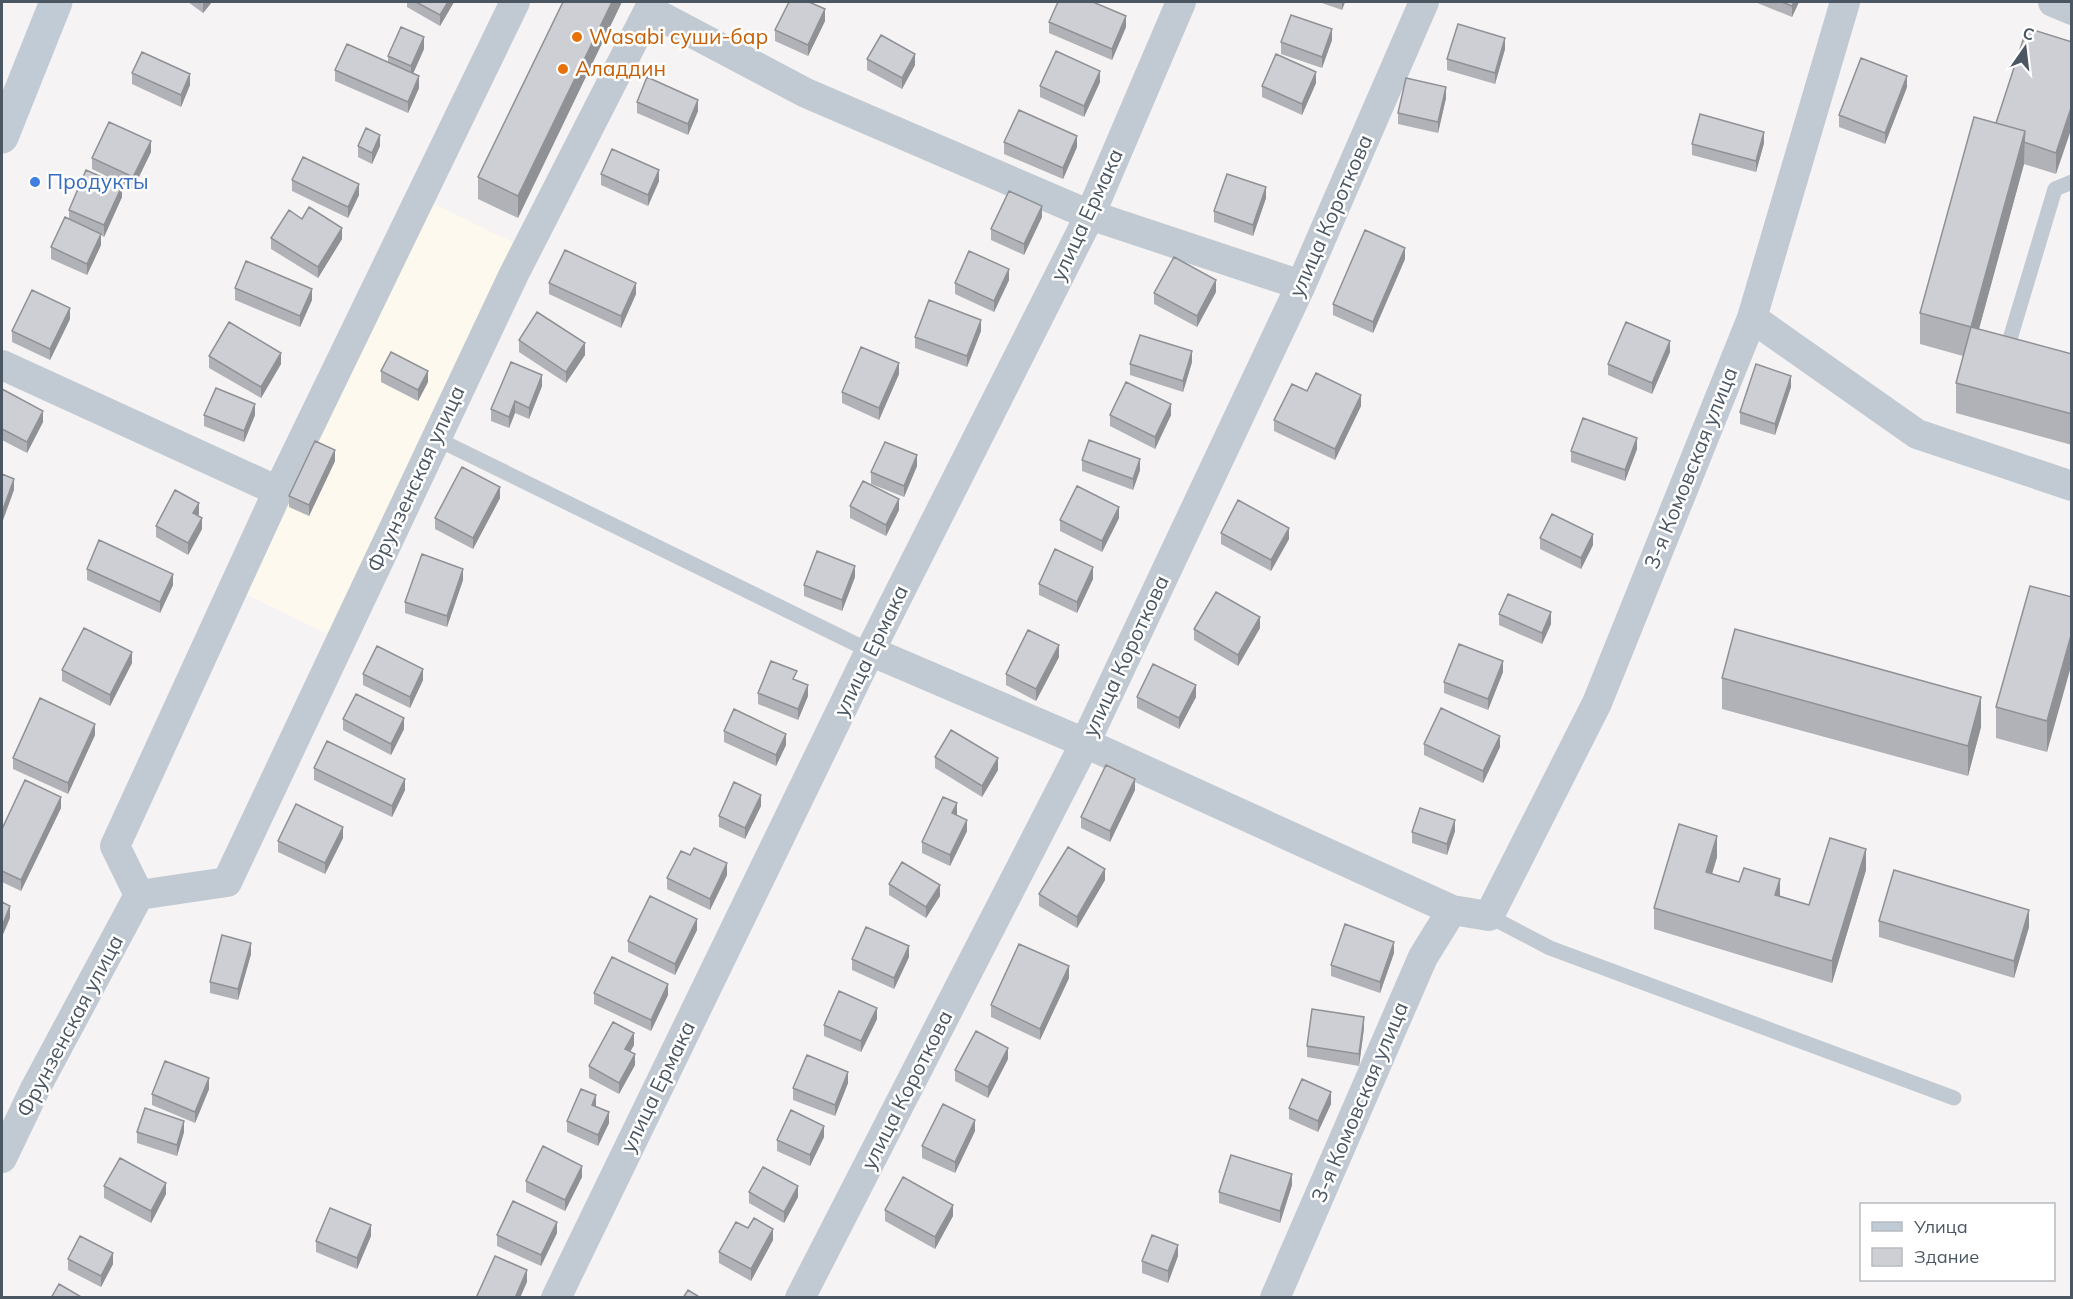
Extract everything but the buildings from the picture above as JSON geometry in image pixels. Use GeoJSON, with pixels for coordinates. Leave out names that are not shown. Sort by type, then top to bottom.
{"type":"FeatureCollection","features":[{"type":"Feature","properties":{"kind":"main road"},"geometry":{"type":"LineString","coordinates":[[2,137],[56,2]]}},
{"type":"Feature","properties":{"kind":"street"},"geometry":{"type":"LineString","coordinates":[[139,895],[114,846],[278,491],[515,2]]}},
{"type":"Feature","properties":{"kind":"street","name":"улица Ермака"},"geometry":{"type":"LineString","coordinates":[[556,1298],[870,651],[1090,216],[1181,2]]}},
{"type":"Feature","properties":{"kind":"street","name":"улица Короткова"},"geometry":{"type":"LineString","coordinates":[[800,1298],[1085,744],[1301,285],[1424,2]]}},
{"type":"Feature","properties":{"kind":"street","name":"3-я Комовская улица"},"geometry":{"type":"LineString","coordinates":[[1489,916],[1597,703],[1752,318],[1845,2]]}},
{"type":"Feature","properties":{"kind":"street"},"geometry":{"type":"LineString","coordinates":[[2053,2],[2072,10]]}},
{"type":"Feature","properties":{"kind":"street"},"geometry":{"type":"LineString","coordinates":[[651,6],[806,93],[1090,216],[1301,285]]}},
{"type":"Feature","properties":{"kind":"street","name":"Фрунзенская улица"},"geometry":{"type":"LineString","coordinates":[[2,1158],[35,1089],[139,895],[227,882],[514,274],[651,6]]}},
{"type":"Feature","properties":{"kind":"street"},"geometry":{"type":"LineString","coordinates":[[1752,318],[1917,434],[2072,486]]}},
{"type":"Feature","properties":{"kind":"street"},"geometry":{"type":"LineString","coordinates":[[2,365],[278,491]]}},
{"type":"Feature","properties":{"kind":"street"},"geometry":{"type":"LineString","coordinates":[[870,651],[1085,744],[1452,910],[1489,916]]}},
{"type":"Feature","properties":{"kind":"street","name":"3-я Комовская улица"},"geometry":{"type":"LineString","coordinates":[[1275,1298],[1423,957],[1452,910]]}},
{"type":"Feature","properties":{"kind":"lane"},"geometry":{"type":"LineString","coordinates":[[2029,356],[2007,349],[2055,189],[2072,182]]}},
{"type":"Feature","properties":{"kind":"lane"},"geometry":{"type":"LineString","coordinates":[[435,438],[870,651]]}},
{"type":"Feature","properties":{"kind":"lane"},"geometry":{"type":"LineString","coordinates":[[1489,916],[1551,948],[1954,1098]]}},
{"type":"Feature","properties":{"kind":"shaded area"},"geometry":{"type":"Polygon","coordinates":[[[430,202],[516,244],[327,634],[241,592],[430,202]]]}},
{"type":"Feature","properties":{"kind":"place","name":"Wasabi суши-бар"},"geometry":{"type":"Point","coordinates":[577,37]}},
{"type":"Feature","properties":{"kind":"place","name":"Аладдин"},"geometry":{"type":"Point","coordinates":[563,69]}},
{"type":"Feature","properties":{"kind":"place","name":"Продукты"},"geometry":{"type":"Point","coordinates":[35,182]}}]}
